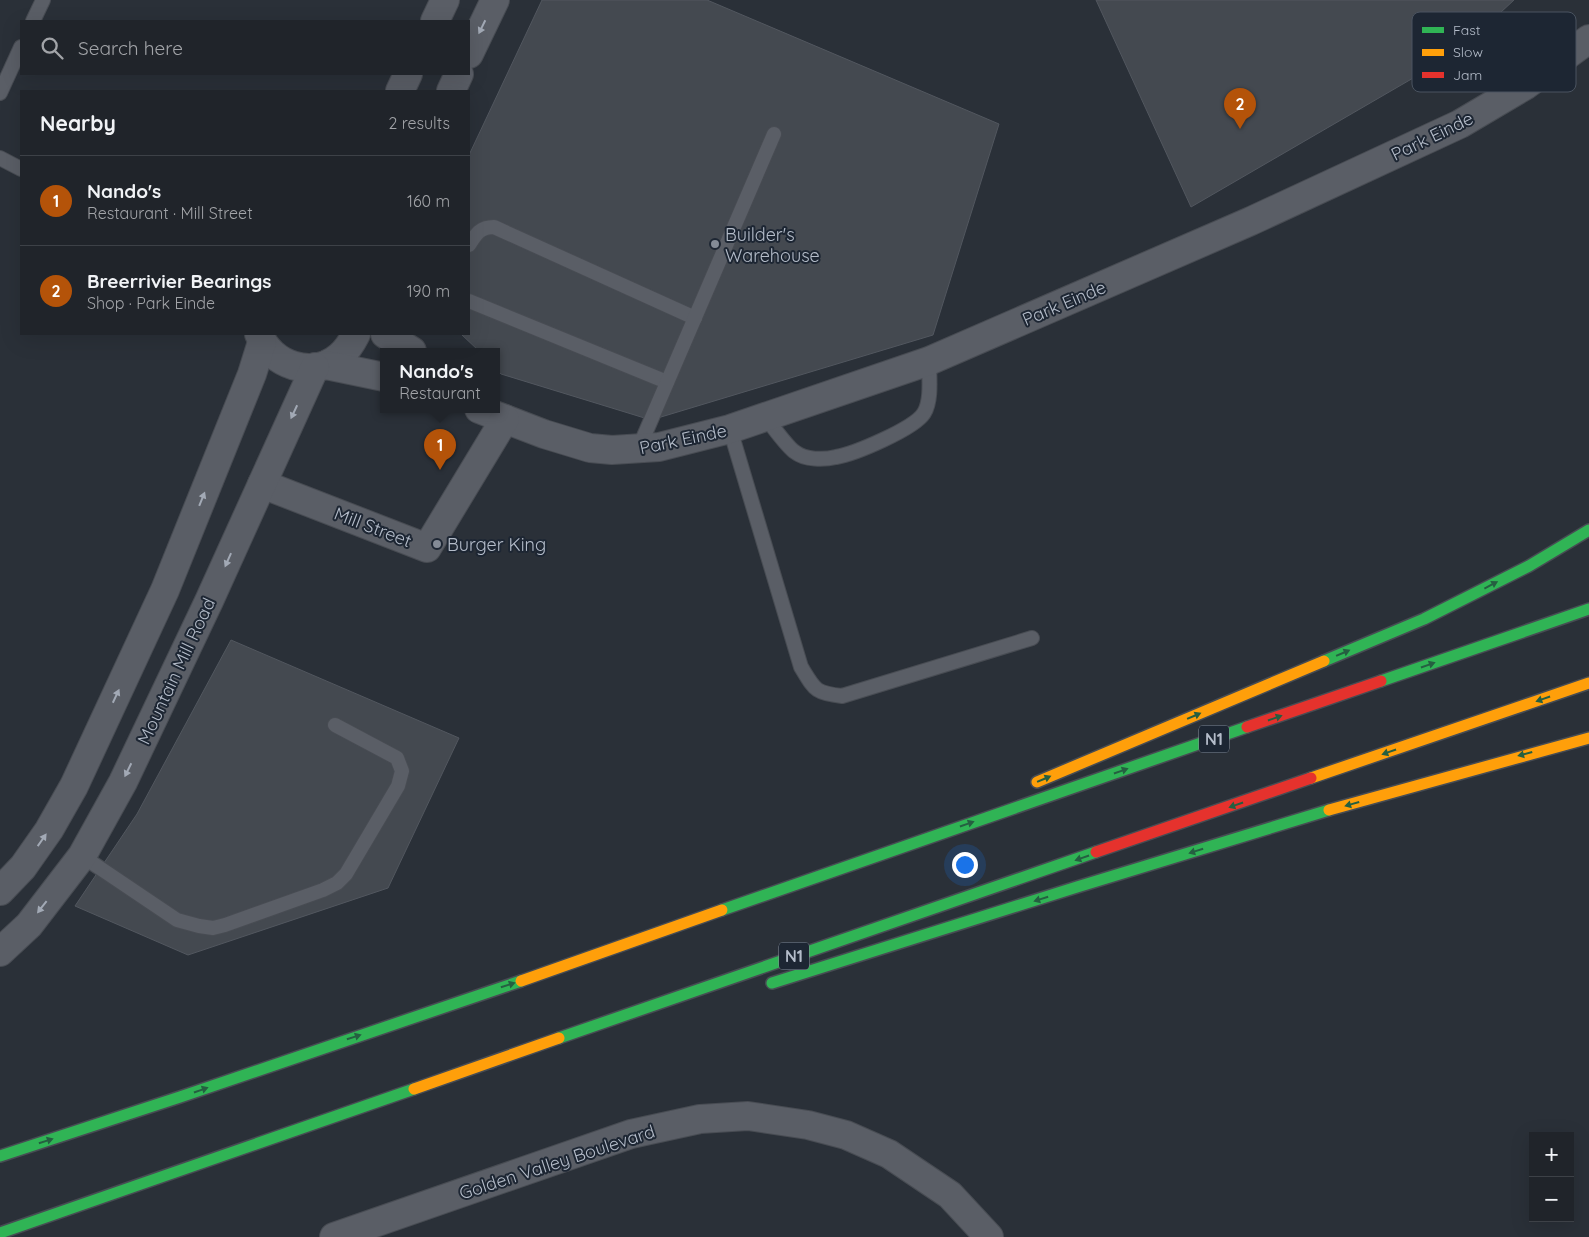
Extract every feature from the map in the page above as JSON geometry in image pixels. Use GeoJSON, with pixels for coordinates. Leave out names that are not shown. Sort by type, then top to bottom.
{"type":"FeatureCollection","features":[{"type":"Feature","properties":{"kind":"highway"},"geometry":{"type":"LineString","coordinates":[[1028,786],[1424,619],[1521,570],[1589,530]]}},
{"type":"Feature","properties":{"kind":"highway","name":"N1"},"geometry":{"type":"LineString","coordinates":[[0,1156],[526,979],[839,868],[1589,609]]}},
{"type":"Feature","properties":{"kind":"highway","name":"N1"},"geometry":{"type":"LineString","coordinates":[[0,1233],[719,982],[1589,683]]}},
{"type":"Feature","properties":{"kind":"highway"},"geometry":{"type":"LineString","coordinates":[[762,986],[1333,809],[1490,763],[1589,738]]}},
{"type":"Feature","properties":{"kind":"highway"},"geometry":{"type":"LineString","coordinates":[[839,868],[965,813]]}},
{"type":"Feature","properties":{"kind":"highway"},"geometry":{"type":"LineString","coordinates":[[0,1233],[489,1075]]}},
{"type":"Feature","properties":{"kind":"street"},"geometry":{"type":"LineString","coordinates":[[435,20],[445,0]]}},
{"type":"Feature","properties":{"kind":"street"},"geometry":{"type":"LineString","coordinates":[[470,52],[495,0]]}},
{"type":"Feature","properties":{"kind":"street","name":"Park Einde"},"geometry":{"type":"LineString","coordinates":[[1576,48],[1589,39]]}},
{"type":"Feature","properties":{"kind":"street"},"geometry":{"type":"LineString","coordinates":[[400,90],[408,75]]}},
{"type":"Feature","properties":{"kind":"street"},"geometry":{"type":"LineString","coordinates":[[451,90],[458,75]]}},
{"type":"Feature","properties":{"kind":"street","name":"Park Einde"},"geometry":{"type":"LineString","coordinates":[[498,414],[544,434],[590,448],[612,450],[638,450],[659,447],[730,429],[929,361],[1250,221],[1460,124],[1514,92]]}},
{"type":"Feature","properties":{"kind":"street"},"geometry":{"type":"LineString","coordinates":[[320,366],[339,357],[350,346],[356,335]]}},
{"type":"Feature","properties":{"kind":"street"},"geometry":{"type":"LineString","coordinates":[[387,335],[407,348]]}},
{"type":"Feature","properties":{"kind":"street"},"geometry":{"type":"LineString","coordinates":[[261,338],[272,354],[284,363],[299,368],[320,366],[380,376]]}},
{"type":"Feature","properties":{"kind":"street"},"geometry":{"type":"LineString","coordinates":[[0,891],[23,867],[49,830],[74,786],[166,590],[252,374],[261,338]]}},
{"type":"Feature","properties":{"kind":"street","name":"Mountain Mill Road"},"geometry":{"type":"LineString","coordinates":[[0,952],[29,924],[82,856],[123,782],[210,601],[262,484],[320,366]]}},
{"type":"Feature","properties":{"kind":"street","name":"Mill Street"},"geometry":{"type":"LineString","coordinates":[[262,484],[427,548],[498,414]]}},
{"type":"Feature","properties":{"kind":"street","name":"Golden Valley Boulevard"},"geometry":{"type":"LineString","coordinates":[[334,1237],[631,1134],[700,1119],[748,1116],[808,1125],[846,1135],[889,1154],[950,1195],[989,1237]]}},
{"type":"Feature","properties":{"kind":"lane"},"geometry":{"type":"LineString","coordinates":[[33,20],[42,0]]}},
{"type":"Feature","properties":{"kind":"lane"},"geometry":{"type":"LineString","coordinates":[[0,93],[20,49]]}},
{"type":"Feature","properties":{"kind":"lane"},"geometry":{"type":"LineString","coordinates":[[638,450],[774,134]]}},
{"type":"Feature","properties":{"kind":"lane"},"geometry":{"type":"LineString","coordinates":[[0,158],[20,168]]}},
{"type":"Feature","properties":{"kind":"lane"},"geometry":{"type":"LineString","coordinates":[[470,244],[481,229],[494,227],[695,318]]}},
{"type":"Feature","properties":{"kind":"lane"},"geometry":{"type":"LineString","coordinates":[[470,301],[667,382]]}},
{"type":"Feature","properties":{"kind":"lane"},"geometry":{"type":"LineString","coordinates":[[765,417],[795,452],[820,459],[836,457],[892,436],[922,416],[928,406],[929,361]]}},
{"type":"Feature","properties":{"kind":"lane"},"geometry":{"type":"LineString","coordinates":[[730,429],[801,667],[813,686],[823,694],[842,696],[1032,638]]}},
{"type":"Feature","properties":{"kind":"lane"},"geometry":{"type":"LineString","coordinates":[[82,856],[178,920],[213,928],[331,886],[346,874],[398,786],[402,771],[397,758],[335,725]]}},
{"type":"Feature","properties":{"kind":"building","name":"Builder's Warehouse"},"geometry":{"type":"Polygon","coordinates":[[[542,0],[707,0],[999,124],[933,335],[651,420],[501,374],[500,348],[476,348],[462,335],[470,335],[470,153],[542,0]]]}},
{"type":"Feature","properties":{"kind":"building"},"geometry":{"type":"Polygon","coordinates":[[[1096,0],[1514,0],[1501,12],[1412,12],[1412,79],[1191,207],[1096,0]]]}},
{"type":"Feature","properties":{"kind":"building"},"geometry":{"type":"Polygon","coordinates":[[[231,640],[459,738],[388,888],[188,955],[75,906],[137,814],[231,640]]]}},
{"type":"Feature","properties":{"kind":"traffic: fast"},"geometry":{"type":"LineString","coordinates":[[1324,661],[1424,619],[1529,566],[1589,530]]}},
{"type":"Feature","properties":{"kind":"traffic: fast"},"geometry":{"type":"LineString","coordinates":[[1381,681],[1589,609]]}},
{"type":"Feature","properties":{"kind":"traffic: fast"},"geometry":{"type":"LineString","coordinates":[[722,910],[1247,727]]}},
{"type":"Feature","properties":{"kind":"traffic: fast"},"geometry":{"type":"LineString","coordinates":[[772,983],[1329,810]]}},
{"type":"Feature","properties":{"kind":"traffic: fast"},"geometry":{"type":"LineString","coordinates":[[559,1038],[1096,852]]}},
{"type":"Feature","properties":{"kind":"traffic: fast"},"geometry":{"type":"LineString","coordinates":[[0,1156],[521,981]]}},
{"type":"Feature","properties":{"kind":"traffic: fast"},"geometry":{"type":"LineString","coordinates":[[0,1233],[414,1089]]}},
{"type":"Feature","properties":{"kind":"traffic: slow"},"geometry":{"type":"LineString","coordinates":[[1037,782],[1324,661]]}},
{"type":"Feature","properties":{"kind":"traffic: slow"},"geometry":{"type":"LineString","coordinates":[[1311,778],[1589,683]]}},
{"type":"Feature","properties":{"kind":"traffic: slow"},"geometry":{"type":"LineString","coordinates":[[1329,810],[1589,738]]}},
{"type":"Feature","properties":{"kind":"traffic: slow"},"geometry":{"type":"LineString","coordinates":[[521,981],[722,910]]}},
{"type":"Feature","properties":{"kind":"traffic: slow"},"geometry":{"type":"LineString","coordinates":[[414,1089],[559,1038]]}},
{"type":"Feature","properties":{"kind":"traffic: jam"},"geometry":{"type":"LineString","coordinates":[[1247,727],[1381,681]]}},
{"type":"Feature","properties":{"kind":"traffic: jam"},"geometry":{"type":"LineString","coordinates":[[1096,852],[1311,778]]}},
{"type":"Feature","properties":{"kind":"place","name":"Breerrivier Bearings"},"geometry":{"type":"Point","coordinates":[1240,129]}},
{"type":"Feature","properties":{"kind":"place","name":"Builder's Warehouse"},"geometry":{"type":"Point","coordinates":[715,244]}},
{"type":"Feature","properties":{"kind":"place","name":"Nando's"},"geometry":{"type":"Point","coordinates":[440,470]}},
{"type":"Feature","properties":{"kind":"place","name":"Burger King"},"geometry":{"type":"Point","coordinates":[437,544]}}]}
